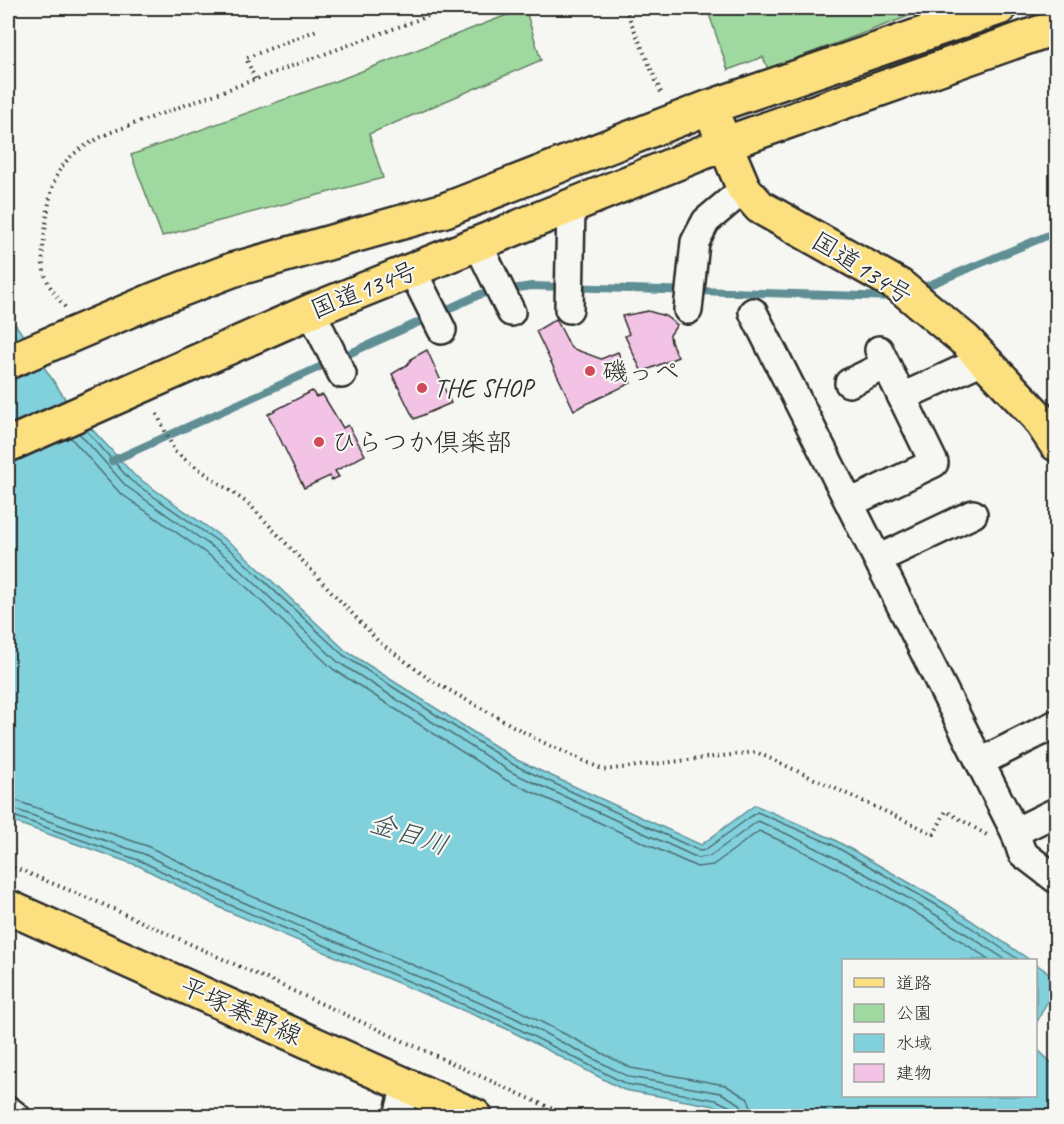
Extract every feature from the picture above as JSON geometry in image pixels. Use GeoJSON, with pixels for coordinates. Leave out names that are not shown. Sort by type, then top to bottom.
{"type":"FeatureCollection","features":[{"type":"Feature","properties":{"kind":"main road","name":"国道134号"},"geometry":{"type":"LineString","coordinates":[[8,363],[72,323],[232,270],[445,210],[710,107],[999,8]]}},
{"type":"Feature","properties":{"kind":"main road","name":"国道134号"},"geometry":{"type":"LineString","coordinates":[[8,445],[311,311],[724,144],[1056,27]]}},
{"type":"Feature","properties":{"kind":"main road","name":"国道134号"},"geometry":{"type":"LineString","coordinates":[[710,107],[744,189],[760,207],[900,286],[966,341],[1038,417],[1056,444]]}},
{"type":"Feature","properties":{"kind":"main road","name":"平塚秦野線"},"geometry":{"type":"LineString","coordinates":[[8,907],[475,1116]]}},
{"type":"Feature","properties":{"kind":"street"},"geometry":{"type":"LineString","coordinates":[[688,310],[695,242],[706,221],[744,189]]}},
{"type":"Feature","properties":{"kind":"street"},"geometry":{"type":"LineString","coordinates":[[570,307],[571,207]]}},
{"type":"Feature","properties":{"kind":"street"},"geometry":{"type":"LineString","coordinates":[[478,244],[510,309]]}},
{"type":"Feature","properties":{"kind":"street"},"geometry":{"type":"LineString","coordinates":[[412,270],[442,330]]}},
{"type":"Feature","properties":{"kind":"street"},"geometry":{"type":"LineString","coordinates":[[311,311],[336,362]]}},
{"type":"Feature","properties":{"kind":"street"},"geometry":{"type":"LineString","coordinates":[[753,312],[1019,843],[1056,879]]}},
{"type":"Feature","properties":{"kind":"street"},"geometry":{"type":"LineString","coordinates":[[849,382],[883,358],[934,463],[850,503]]}},
{"type":"Feature","properties":{"kind":"street"},"geometry":{"type":"LineString","coordinates":[[902,397],[983,360]]}},
{"type":"Feature","properties":{"kind":"street"},"geometry":{"type":"LineString","coordinates":[[878,559],[973,514]]}},
{"type":"Feature","properties":{"kind":"street"},"geometry":{"type":"LineString","coordinates":[[980,762],[1056,724]]}},
{"type":"Feature","properties":{"kind":"street"},"geometry":{"type":"LineString","coordinates":[[1019,843],[1056,812]]}},
{"type":"Feature","properties":{"kind":"street"},"geometry":{"type":"LineString","coordinates":[[398,1116],[406,1085]]}},
{"type":"Feature","properties":{"kind":"street"},"geometry":{"type":"LineString","coordinates":[[8,1110],[16,1116]]}},
{"type":"Feature","properties":{"kind":"path"},"geometry":{"type":"LineString","coordinates":[[72,323],[46,282],[41,266],[48,200],[55,177],[62,166],[81,148],[109,133],[450,8]]}},
{"type":"Feature","properties":{"kind":"path"},"geometry":{"type":"LineString","coordinates":[[625,8],[666,105]]}},
{"type":"Feature","properties":{"kind":"path"},"geometry":{"type":"LineString","coordinates":[[255,79],[246,58],[317,30]]}},
{"type":"Feature","properties":{"kind":"path"},"geometry":{"type":"LineString","coordinates":[[157,414],[175,452],[250,505],[273,526],[354,618],[392,653],[453,693],[538,740],[604,770],[756,752],[933,834],[946,810],[1019,843]]}},
{"type":"Feature","properties":{"kind":"path"},"geometry":{"type":"LineString","coordinates":[[8,865],[100,903],[568,1116]]}},
{"type":"Feature","properties":{"kind":"green space"},"geometry":{"type":"Polygon","coordinates":[[[525,8],[541,60],[369,134],[383,178],[162,236],[131,155],[344,78],[525,8]]]}},
{"type":"Feature","properties":{"kind":"green space"},"geometry":{"type":"Polygon","coordinates":[[[707,8],[930,8],[768,69],[763,57],[728,70],[707,8]]]}},
{"type":"Feature","properties":{"kind":"water","name":"金目川"},"geometry":{"type":"Polygon","coordinates":[[[8,318],[16,325],[68,403],[134,475],[237,548],[346,651],[517,760],[701,845],[755,805],[833,839],[948,905],[1029,959],[842,959],[842,1097],[1037,1097],[1037,1049],[1056,1067],[1056,1116],[736,1116],[715,1106],[624,1090],[507,1029],[225,910],[139,866],[8,820],[8,318]]]}},
{"type":"Feature","properties":{"kind":"water"},"geometry":{"type":"Polygon","coordinates":[[[1037,965],[1056,978],[1056,984],[1037,1022],[1037,965]]]}},
{"type":"Feature","properties":{"kind":"building"},"geometry":{"type":"Polygon","coordinates":[[[648,311],[665,316],[677,325],[670,335],[678,357],[642,372],[625,336],[629,334],[622,316],[648,311]]]}},
{"type":"Feature","properties":{"kind":"building","name":"磯っペ"},"geometry":{"type":"Polygon","coordinates":[[[556,319],[571,348],[601,359],[618,352],[631,383],[574,410],[536,331],[556,319]]]}},
{"type":"Feature","properties":{"kind":"building","name":"THE SHOP"},"geometry":{"type":"Polygon","coordinates":[[[427,350],[451,403],[414,419],[392,374],[407,365],[412,358],[427,350]]]}},
{"type":"Feature","properties":{"kind":"building","name":"ひらつか倶楽部"},"geometry":{"type":"Polygon","coordinates":[[[312,391],[316,397],[323,395],[343,428],[348,425],[365,455],[335,471],[339,477],[331,480],[330,476],[304,488],[268,414],[312,391]]]}},
{"type":"Feature","properties":{"kind":"waterway"},"geometry":{"type":"LineString","coordinates":[[917,290],[1056,232]]}},
{"type":"Feature","properties":{"kind":"waterway"},"geometry":{"type":"LineString","coordinates":[[112,461],[481,294],[531,286],[897,297]]}},
{"type":"Feature","properties":{"kind":"place","name":"磯っペ"},"geometry":{"type":"Point","coordinates":[590,371]}},
{"type":"Feature","properties":{"kind":"place","name":"THE SHOP"},"geometry":{"type":"Point","coordinates":[422,388]}},
{"type":"Feature","properties":{"kind":"place","name":"ひらつか倶楽部"},"geometry":{"type":"Point","coordinates":[319,442]}}]}
